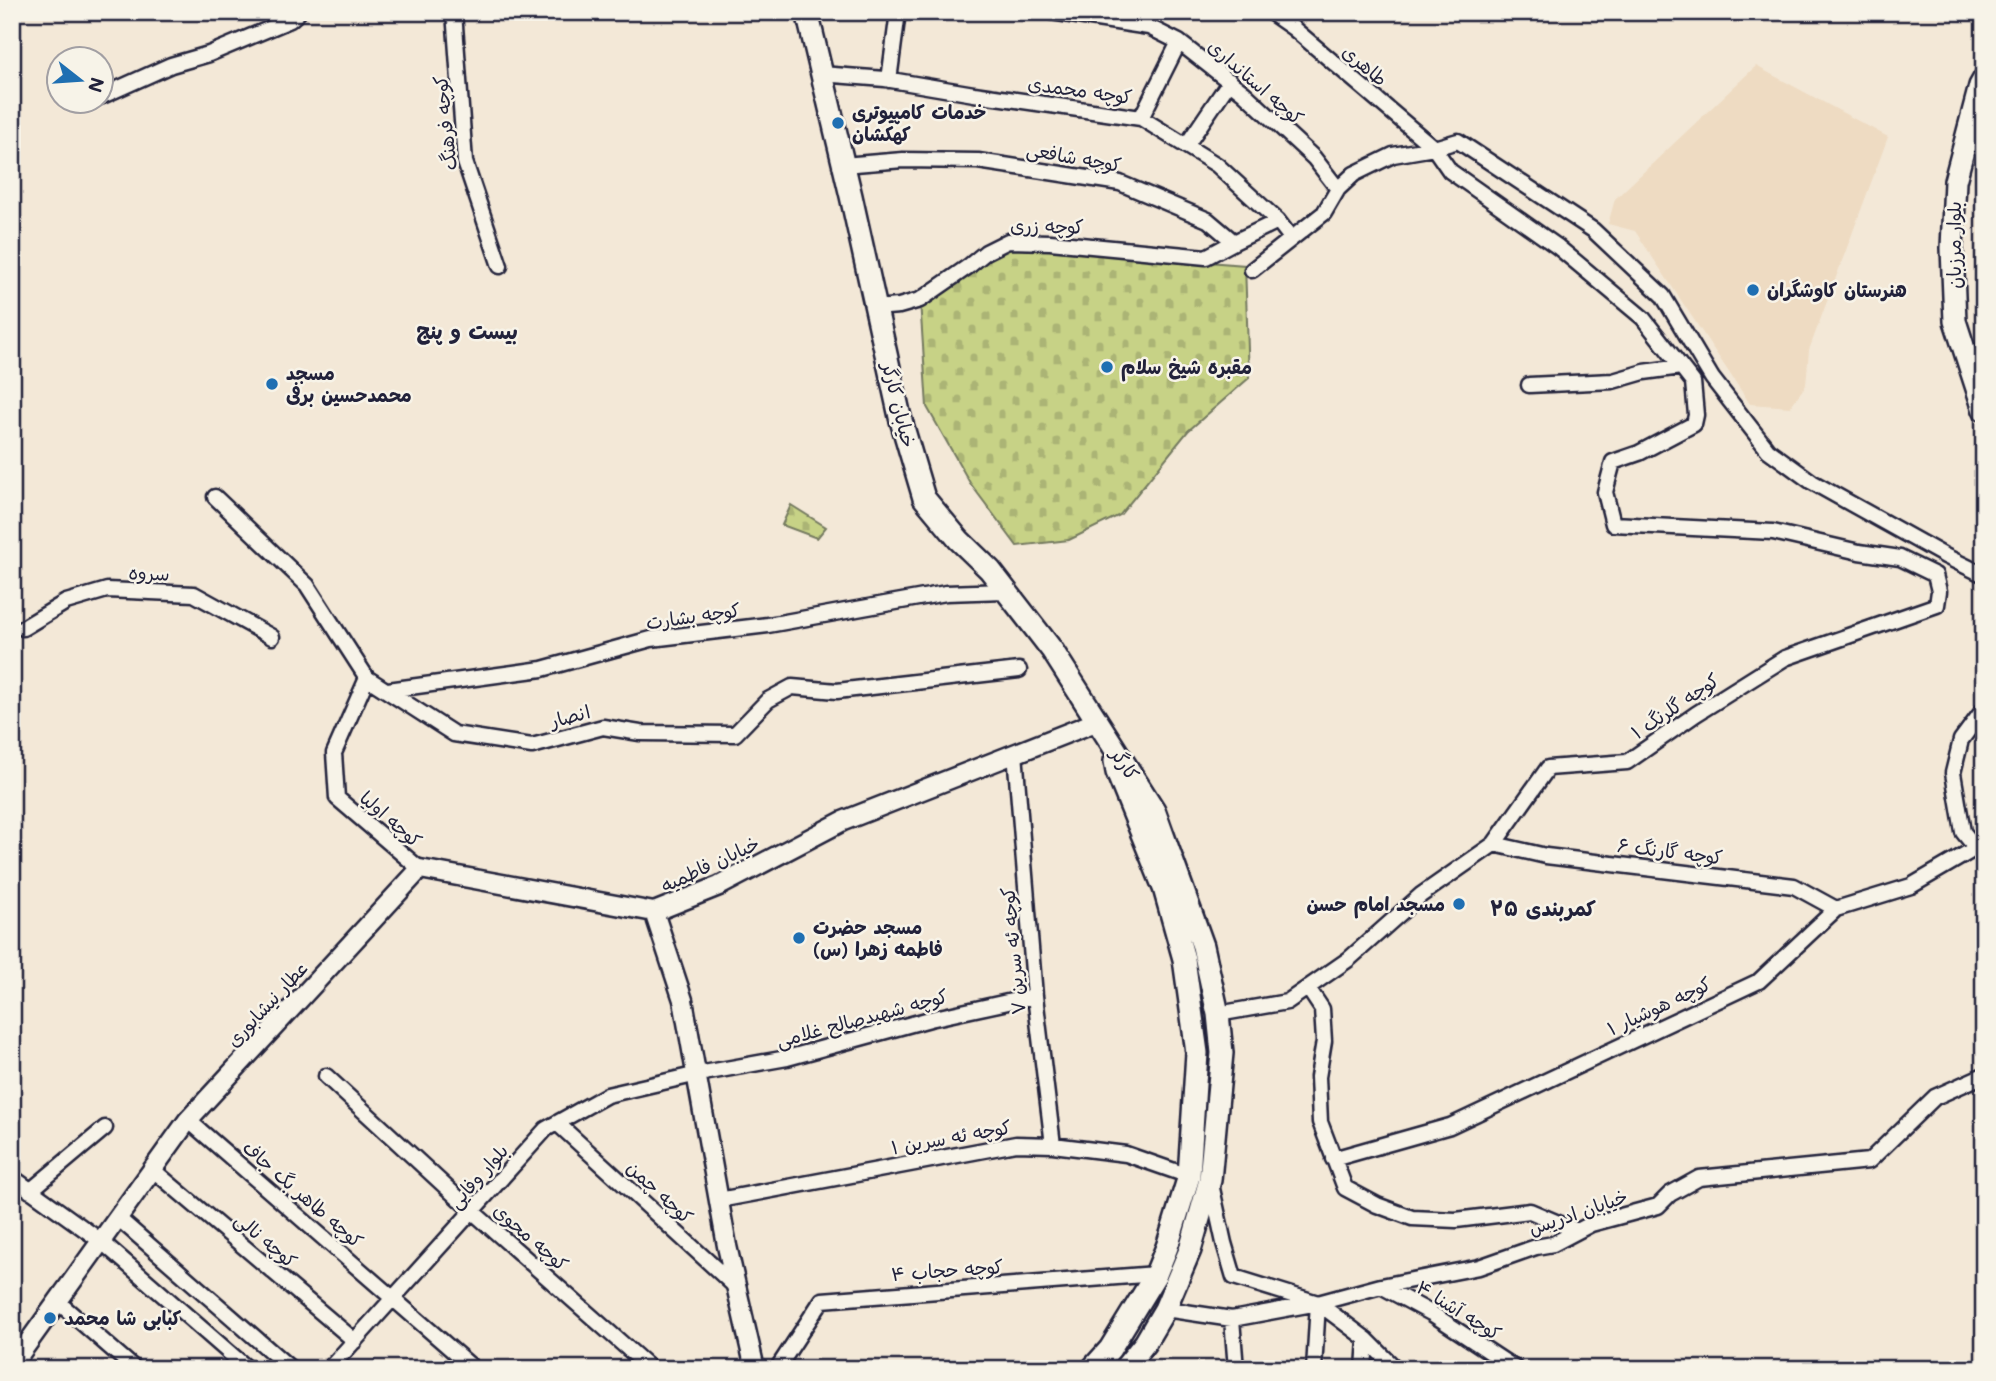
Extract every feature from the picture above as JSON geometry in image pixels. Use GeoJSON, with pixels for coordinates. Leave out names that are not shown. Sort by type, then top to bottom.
{"type":"FeatureCollection","features":[{"type":"Feature","properties":{"kind":"main road","name":"خیابان کارگر"},"geometry":{"type":"LineString","coordinates":[[807,12],[900,417],[924,498],[1052,650],[1111,741]]}},
{"type":"Feature","properties":{"kind":"main road","name":"بلوار مرزبان"},"geometry":{"type":"LineString","coordinates":[[1984,79],[1955,181],[1952,248],[1955,321],[1984,410]]}},
{"type":"Feature","properties":{"kind":"main road","name":"کارگر"},"geometry":{"type":"LineString","coordinates":[[1111,741],[1154,810],[1203,946],[1218,1014],[1222,1053],[1210,1180],[1190,1250],[1166,1309],[1145,1343],[1124,1369]]}},
{"type":"Feature","properties":{"kind":"main road","name":"کارگر"},"geometry":{"type":"LineString","coordinates":[[1092,1369],[1110,1349],[1156,1274],[1189,1176],[1196,1053],[1185,959],[1164,888],[1116,772],[1111,741]]}},
{"type":"Feature","properties":{"kind":"street"},"geometry":{"type":"LineString","coordinates":[[116,90],[172,65],[209,54],[290,20],[299,12]]}},
{"type":"Feature","properties":{"kind":"street","name":"کوچه فرهنگ"},"geometry":{"type":"LineString","coordinates":[[454,12],[465,162],[500,266]]}},
{"type":"Feature","properties":{"kind":"street"},"geometry":{"type":"LineString","coordinates":[[889,80],[898,12]]}},
{"type":"Feature","properties":{"kind":"street","name":"کوچه استانداری"},"geometry":{"type":"LineString","coordinates":[[1051,12],[1149,27],[1178,42],[1230,82],[1314,158],[1338,190]]}},
{"type":"Feature","properties":{"kind":"street","name":"طاهری"},"geometry":{"type":"LineString","coordinates":[[1270,12],[1434,148],[1450,171],[1558,247],[1643,318],[1693,382],[1696,415],[1694,425],[1639,453],[1613,462],[1605,492],[1613,524],[1773,532],[1859,552],[1900,558],[1935,575],[1939,591],[1937,604]]}},
{"type":"Feature","properties":{"kind":"street"},"geometry":{"type":"LineString","coordinates":[[1141,118],[1178,42]]}},
{"type":"Feature","properties":{"kind":"street","name":"کوچه محمدی"},"geometry":{"type":"LineString","coordinates":[[821,74],[889,80],[1141,118],[1217,165],[1278,221],[1292,238]]}},
{"type":"Feature","properties":{"kind":"street"},"geometry":{"type":"LineString","coordinates":[[1186,146],[1230,82]]}},
{"type":"Feature","properties":{"kind":"street"},"geometry":{"type":"LineString","coordinates":[[1252,270],[1324,213],[1338,190],[1354,174],[1393,155],[1458,141],[1594,230],[1662,296],[1713,378],[1768,450],[1812,482],[1945,556],[1984,574]]}},
{"type":"Feature","properties":{"kind":"street","name":"کوچه شافعی"},"geometry":{"type":"LineString","coordinates":[[843,164],[904,160],[978,161],[1120,183],[1208,220],[1234,242]]}},
{"type":"Feature","properties":{"kind":"street"},"geometry":{"type":"LineString","coordinates":[[1234,242],[1278,221]]}},
{"type":"Feature","properties":{"kind":"street","name":"کوچه زری"},"geometry":{"type":"LineString","coordinates":[[875,308],[899,306],[920,300],[986,252],[1008,241],[1050,242],[1206,257],[1234,242]]}},
{"type":"Feature","properties":{"kind":"street"},"geometry":{"type":"LineString","coordinates":[[1530,385],[1613,381],[1644,372],[1681,367]]}},
{"type":"Feature","properties":{"kind":"street","name":"انصار"},"geometry":{"type":"LineString","coordinates":[[215,497],[307,585],[367,678],[454,734],[532,746],[603,727],[640,733],[735,734],[768,700],[792,687],[837,691],[1019,670]]}},
{"type":"Feature","properties":{"kind":"street","name":"سروه"},"geometry":{"type":"LineString","coordinates":[[23,628],[66,602],[107,590],[194,594],[272,637]]}},
{"type":"Feature","properties":{"kind":"street","name":"کوچه بشارت"},"geometry":{"type":"LineString","coordinates":[[388,690],[542,669],[651,639],[768,625],[946,593],[1005,591]]}},
{"type":"Feature","properties":{"kind":"street","name":"کوچه گلرنگ ۱"},"geometry":{"type":"LineString","coordinates":[[1218,1014],[1287,1002],[1349,959],[1421,895],[1494,844],[1548,768],[1628,762],[1696,714],[1785,658],[1937,604]]}},
{"type":"Feature","properties":{"kind":"street","name":"کوچه اولیا"},"geometry":{"type":"LineString","coordinates":[[367,678],[334,753],[337,798],[420,869]]}},
{"type":"Feature","properties":{"kind":"street"},"geometry":{"type":"LineString","coordinates":[[1980,848],[1963,832],[1953,774],[1961,740],[1984,709]]}},
{"type":"Feature","properties":{"kind":"street","name":"خیابان فاطمیه"},"geometry":{"type":"LineString","coordinates":[[755,1369],[719,1200],[683,1000],[654,912],[719,886],[843,821],[1098,721]]}},
{"type":"Feature","properties":{"kind":"street","name":"کوچه ئه سرین ۷"},"geometry":{"type":"LineString","coordinates":[[1014,753],[1035,996],[1054,1145]]}},
{"type":"Feature","properties":{"kind":"street","name":"کوچه گارنگ ۶"},"geometry":{"type":"LineString","coordinates":[[1494,844],[1546,856],[1794,886],[1836,909]]}},
{"type":"Feature","properties":{"kind":"street","name":"کوچه هوشیار ۱"},"geometry":{"type":"LineString","coordinates":[[1334,1159],[1450,1126],[1759,981],[1836,909],[1910,886],[1980,848]]}},
{"type":"Feature","properties":{"kind":"street"},"geometry":{"type":"LineString","coordinates":[[420,869],[654,912]]}},
{"type":"Feature","properties":{"kind":"street","name":"عطار نیشابوری"},"geometry":{"type":"LineString","coordinates":[[13,1367],[188,1120],[420,869]]}},
{"type":"Feature","properties":{"kind":"street"},"geometry":{"type":"LineString","coordinates":[[1308,988],[1322,1009],[1324,1041],[1318,1077],[1320,1122],[1345,1188],[1377,1205],[1412,1218],[1456,1220],[1530,1211],[1577,1231]]}},
{"type":"Feature","properties":{"kind":"street","name":"کوچه شهیدصالح غلامی"},"geometry":{"type":"LineString","coordinates":[[698,1074],[787,1058],[930,1019],[1035,996]]}},
{"type":"Feature","properties":{"kind":"street","name":"بلوار وفایی"},"geometry":{"type":"LineString","coordinates":[[329,1369],[545,1129],[607,1095],[698,1074]]}},
{"type":"Feature","properties":{"kind":"street","name":"خیابان ادریس"},"geometry":{"type":"LineString","coordinates":[[1166,1309],[1232,1319],[1318,1303],[1381,1286],[1479,1267],[1536,1247],[1553,1244],[1591,1224],[1658,1206],[1670,1194],[1699,1178],[1870,1161],[1935,1097],[1984,1075]]}},
{"type":"Feature","properties":{"kind":"street","name":"کوچه محوی"},"geometry":{"type":"LineString","coordinates":[[326,1076],[472,1211],[651,1369]]}},
{"type":"Feature","properties":{"kind":"street","name":"کوچه طاهر بگ جاف"},"geometry":{"type":"LineString","coordinates":[[188,1120],[474,1369]]}},
{"type":"Feature","properties":{"kind":"street","name":"کوچه چمن"},"geometry":{"type":"LineString","coordinates":[[556,1123],[737,1288]]}},
{"type":"Feature","properties":{"kind":"street"},"geometry":{"type":"LineString","coordinates":[[30,1191],[105,1128]]}},
{"type":"Feature","properties":{"kind":"street","name":"کوچه ئه سرین ۱"},"geometry":{"type":"LineString","coordinates":[[719,1200],[1016,1144],[1054,1145],[1126,1154],[1189,1176]]}},
{"type":"Feature","properties":{"kind":"street","name":"کوچه نالی"},"geometry":{"type":"LineString","coordinates":[[152,1169],[355,1341]]}},
{"type":"Feature","properties":{"kind":"street"},"geometry":{"type":"LineString","coordinates":[[12,1177],[102,1241],[248,1369]]}},
{"type":"Feature","properties":{"kind":"street"},"geometry":{"type":"LineString","coordinates":[[1210,1180],[1234,1276],[1318,1303],[1366,1339],[1396,1369]]}},
{"type":"Feature","properties":{"kind":"street"},"geometry":{"type":"LineString","coordinates":[[117,1218],[291,1369]]}},
{"type":"Feature","properties":{"kind":"street","name":"کوچه حجاب ۴"},"geometry":{"type":"LineString","coordinates":[[777,1369],[822,1300],[1156,1274]]}},
{"type":"Feature","properties":{"kind":"street","name":"کوچه آشنا ۴"},"geometry":{"type":"LineString","coordinates":[[1381,1286],[1431,1313],[1516,1369]]}},
{"type":"Feature","properties":{"kind":"street"},"geometry":{"type":"LineString","coordinates":[[58,1302],[135,1369]]}},
{"type":"Feature","properties":{"kind":"street"},"geometry":{"type":"LineString","coordinates":[[1314,1369],[1318,1303]]}},
{"type":"Feature","properties":{"kind":"street"},"geometry":{"type":"LineString","coordinates":[[1232,1319],[1236,1369]]}},
{"type":"Feature","properties":{"kind":"street"},"geometry":{"type":"LineString","coordinates":[[1364,1369],[1366,1339]]}},
{"type":"Feature","properties":{"kind":"shaded area","name":"هنرستان کاوشگران"},"geometry":{"type":"Polygon","coordinates":[[[1756,66],[1888,137],[1809,350],[1806,385],[1790,407],[1750,404],[1635,231],[1608,224],[1615,199],[1756,66]]]}},
{"type":"Feature","properties":{"kind":"green space"},"geometry":{"type":"Polygon","coordinates":[[[1004,246],[1245,265],[1249,378],[1188,431],[1120,515],[1069,540],[1017,546],[970,483],[927,407],[920,300],[1004,246]]]}},
{"type":"Feature","properties":{"kind":"green space"},"geometry":{"type":"Polygon","coordinates":[[[791,505],[826,527],[817,538],[782,525],[791,505]]]}},
{"type":"Feature","properties":{"kind":"place","name":"خدمات کامپیوتری کهکشان"},"geometry":{"type":"Point","coordinates":[838,123]}},
{"type":"Feature","properties":{"kind":"place","name":"هنرستان کاوشگران"},"geometry":{"type":"Point","coordinates":[1753,290]}},
{"type":"Feature","properties":{"kind":"place","name":"مقبره شیخ سلام"},"geometry":{"type":"Point","coordinates":[1107,367]}},
{"type":"Feature","properties":{"kind":"place","name":"مسجد محمدحسین برفی"},"geometry":{"type":"Point","coordinates":[272,384]}},
{"type":"Feature","properties":{"kind":"place","name":"مسجد امام حسن"},"geometry":{"type":"Point","coordinates":[1459,904]}},
{"type":"Feature","properties":{"kind":"place","name":"مسجد حضرت فاطمه زهرا (س)"},"geometry":{"type":"Point","coordinates":[799,938]}},
{"type":"Feature","properties":{"kind":"place","name":"کبابی شا محمد"},"geometry":{"type":"Point","coordinates":[50,1318]}},
{"type":"Feature","properties":{"kind":"district","name":"بیست و پنج"},"geometry":{"type":"Point","coordinates":[467,332]}},
{"type":"Feature","properties":{"kind":"district","name":"کمربندی ۲۵"},"geometry":{"type":"Point","coordinates":[1543,909]}}]}
